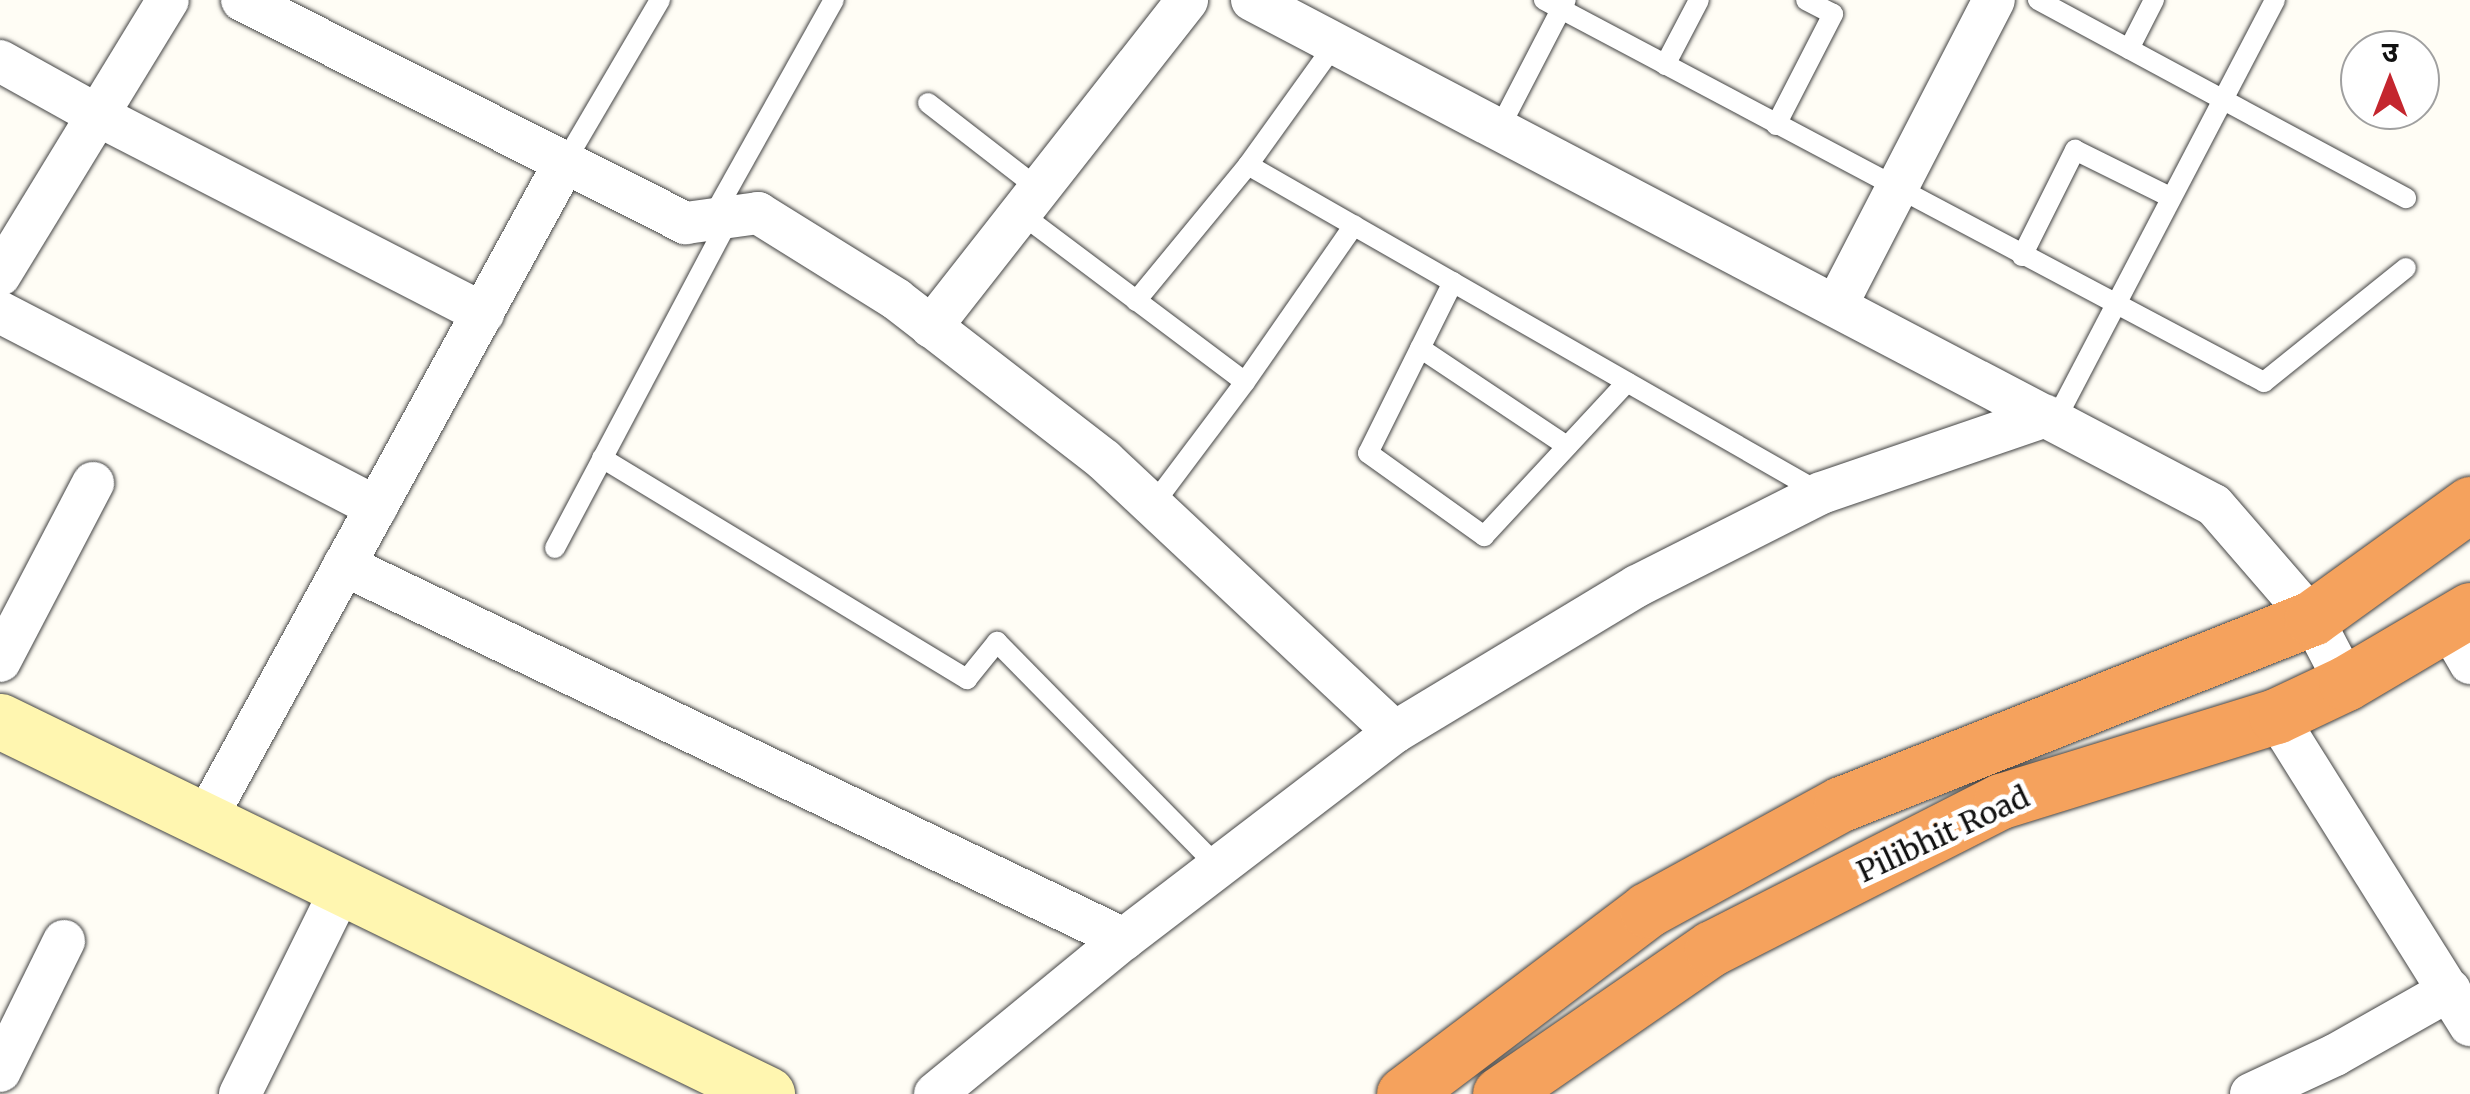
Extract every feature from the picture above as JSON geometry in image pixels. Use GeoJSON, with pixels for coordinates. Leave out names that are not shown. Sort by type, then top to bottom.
{"type":"FeatureCollection","features":[{"type":"Feature","properties":{"kind":"highway"},"geometry":{"type":"LineString","coordinates":[[1404,1094],[1647,910],[1841,804],[2312,618],[2470,504]]}},
{"type":"Feature","properties":{"kind":"highway","name":"Pilibhit Road"},"geometry":{"type":"LineString","coordinates":[[1500,1094],[1712,948],[2000,801],[2276,716],[2464,632]]}},
{"type":"Feature","properties":{"kind":"street"},"geometry":{"type":"LineString","coordinates":[[0,275],[168,0]]}},
{"type":"Feature","properties":{"kind":"street"},"geometry":{"type":"LineString","coordinates":[[242,0],[686,223],[758,212],[931,327],[1104,460],[1395,732]]}},
{"type":"Feature","properties":{"kind":"street"},"geometry":{"type":"LineString","coordinates":[[931,327],[1188,0]]}},
{"type":"Feature","properties":{"kind":"street"},"geometry":{"type":"LineString","coordinates":[[1252,0],[2214,505],[2312,618],[2346,684]]}},
{"type":"Feature","properties":{"kind":"street"},"geometry":{"type":"LineString","coordinates":[[1836,306],[1994,0]]}},
{"type":"Feature","properties":{"kind":"street"},"geometry":{"type":"LineString","coordinates":[[0,61],[483,313]]}},
{"type":"Feature","properties":{"kind":"street"},"geometry":{"type":"LineString","coordinates":[[205,820],[565,162]]}},
{"type":"Feature","properties":{"kind":"street"},"geometry":{"type":"LineString","coordinates":[[0,312],[376,508]]}},
{"type":"Feature","properties":{"kind":"street"},"geometry":{"type":"LineString","coordinates":[[935,1094],[1124,939],[1395,732],[1637,586],[1820,493],[2051,419]]}},
{"type":"Feature","properties":{"kind":"street"},"geometry":{"type":"LineString","coordinates":[[0,661],[93,483]]}},
{"type":"Feature","properties":{"kind":"street"},"geometry":{"type":"LineString","coordinates":[[344,565],[1124,939]]}},
{"type":"Feature","properties":{"kind":"street"},"geometry":{"type":"LineString","coordinates":[[2251,1094],[2335,1055],[2460,1008],[2276,716]]}},
{"type":"Feature","properties":{"kind":"street"},"geometry":{"type":"LineString","coordinates":[[0,721],[768,1094]]}},
{"type":"Feature","properties":{"kind":"street"},"geometry":{"type":"LineString","coordinates":[[240,1094],[342,888]]}},
{"type":"Feature","properties":{"kind":"street"},"geometry":{"type":"LineString","coordinates":[[0,1071],[14,1008],[64,941]]}},
{"type":"Feature","properties":{"kind":"lane"},"geometry":{"type":"LineString","coordinates":[[565,162],[660,0]]}},
{"type":"Feature","properties":{"kind":"lane"},"geometry":{"type":"LineString","coordinates":[[555,548],[834,0]]}},
{"type":"Feature","properties":{"kind":"lane"},"geometry":{"type":"LineString","coordinates":[[1666,66],[1699,0]]}},
{"type":"Feature","properties":{"kind":"lane"},"geometry":{"type":"LineString","coordinates":[[1776,125],[1833,14],[1806,0]]}},
{"type":"Feature","properties":{"kind":"lane"},"geometry":{"type":"LineString","coordinates":[[2038,0],[2406,198]]}},
{"type":"Feature","properties":{"kind":"lane"},"geometry":{"type":"LineString","coordinates":[[2130,49],[2154,0]]}},
{"type":"Feature","properties":{"kind":"lane"},"geometry":{"type":"LineString","coordinates":[[2051,419],[2275,0]]}},
{"type":"Feature","properties":{"kind":"lane"},"geometry":{"type":"LineString","coordinates":[[1499,129],[1557,3],[1896,190],[2264,382],[2406,268]]}},
{"type":"Feature","properties":{"kind":"lane"},"geometry":{"type":"LineString","coordinates":[[1136,300],[1248,165],[1335,44]]}},
{"type":"Feature","properties":{"kind":"lane"},"geometry":{"type":"LineString","coordinates":[[928,103],[1136,300],[1246,382]]}},
{"type":"Feature","properties":{"kind":"lane"},"geometry":{"type":"LineString","coordinates":[[2022,256],[2075,150],[2170,197]]}},
{"type":"Feature","properties":{"kind":"lane"},"geometry":{"type":"LineString","coordinates":[[1248,165],[1820,493]]}},
{"type":"Feature","properties":{"kind":"lane"},"geometry":{"type":"LineString","coordinates":[[1152,506],[1246,382],[1354,225]]}},
{"type":"Feature","properties":{"kind":"lane"},"geometry":{"type":"LineString","coordinates":[[1453,282],[1368,453],[1484,536],[1627,382]]}},
{"type":"Feature","properties":{"kind":"lane"},"geometry":{"type":"LineString","coordinates":[[1420,348],[1568,446]]}},
{"type":"Feature","properties":{"kind":"lane"},"geometry":{"type":"LineString","coordinates":[[602,458],[968,680],[997,642],[1218,868]]}}]}
